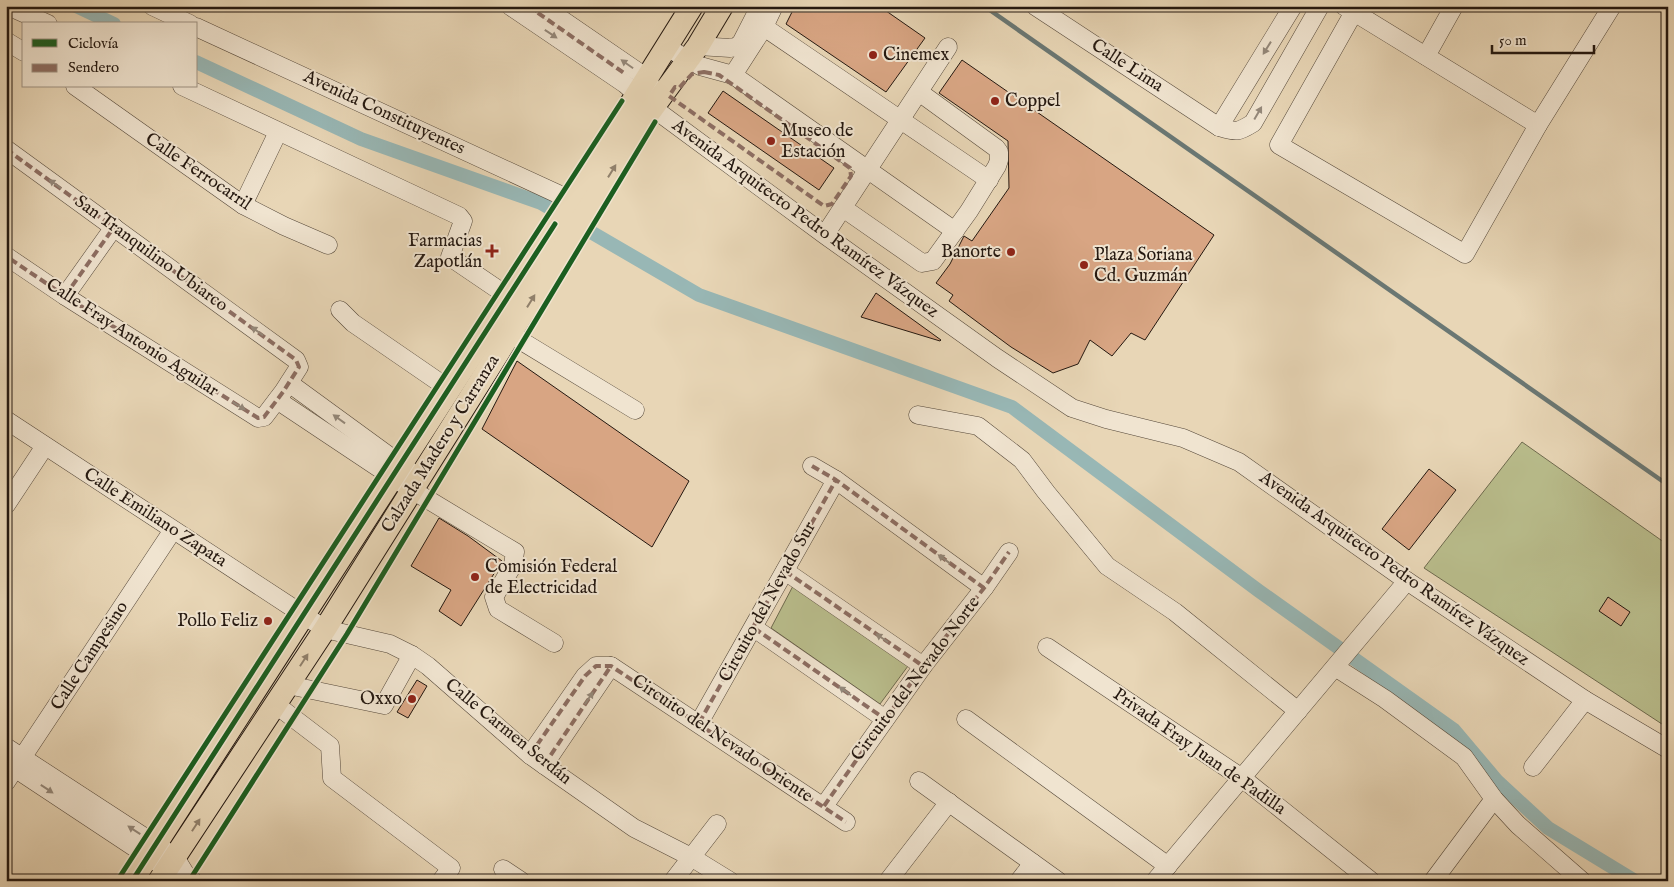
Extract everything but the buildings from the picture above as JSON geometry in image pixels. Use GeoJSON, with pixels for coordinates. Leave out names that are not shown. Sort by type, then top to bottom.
{"type":"FeatureCollection","features":[{"type":"Feature","properties":{"kind":"main road","name":"Calzada Madero y Carranza"},"geometry":{"type":"LineString","coordinates":[[649,95],[666,48],[692,6]]}},
{"type":"Feature","properties":{"kind":"main road","name":"Calzada Madero y Carranza"},"geometry":{"type":"LineString","coordinates":[[132,881],[450,389],[477,367],[510,334],[543,263],[564,229],[575,206],[649,95],[693,53],[722,6]]}},
{"type":"Feature","properties":{"kind":"main road","name":"Calzada Madero y Carranza"},"geometry":{"type":"LineString","coordinates":[[176,872],[282,695],[416,484],[477,367],[509,297],[543,263]]}},
{"type":"Feature","properties":{"kind":"street"},"geometry":{"type":"LineString","coordinates":[[152,6],[186,22]]}},
{"type":"Feature","properties":{"kind":"street","name":"Avenida Arquitecto Pedro Ramírez Vázquez"},"geometry":{"type":"LineString","coordinates":[[510,6],[625,84],[649,95],[944,310],[1106,419]]}},
{"type":"Feature","properties":{"kind":"street","name":"Avenida Arquitecto Pedro Ramírez Vázquez"},"geometry":{"type":"LineString","coordinates":[[542,6],[649,95],[997,358],[1072,408],[1106,419],[1183,438],[1240,462],[1407,581],[1585,700],[1668,749]]}},
{"type":"Feature","properties":{"kind":"street"},"geometry":{"type":"LineString","coordinates":[[666,48],[693,53],[736,47],[741,43],[759,12],[760,6]]}},
{"type":"Feature","properties":{"kind":"street"},"geometry":{"type":"LineString","coordinates":[[733,75],[764,27],[774,6]]}},
{"type":"Feature","properties":{"kind":"street","name":"Calle Lima"},"geometry":{"type":"LineString","coordinates":[[1036,6],[1218,127]]}},
{"type":"Feature","properties":{"kind":"street"},"geometry":{"type":"LineString","coordinates":[[1293,6],[1218,127],[1232,131],[1241,130],[1253,123],[1320,6]]}},
{"type":"Feature","properties":{"kind":"street"},"geometry":{"type":"LineString","coordinates":[[1426,56],[1454,6]]}},
{"type":"Feature","properties":{"kind":"street"},"geometry":{"type":"LineString","coordinates":[[1538,125],[1349,9],[1279,145],[1465,254],[1538,125],[1612,6]]}},
{"type":"Feature","properties":{"kind":"street"},"geometry":{"type":"LineString","coordinates":[[8,9],[43,22]]}},
{"type":"Feature","properties":{"kind":"street"},"geometry":{"type":"LineString","coordinates":[[764,27],[989,180]]}},
{"type":"Feature","properties":{"kind":"street","name":"Avenida Constituyentes"},"geometry":{"type":"LineString","coordinates":[[198,28],[575,206]]}},
{"type":"Feature","properties":{"kind":"street"},"geometry":{"type":"LineString","coordinates":[[6,40],[22,51]]}},
{"type":"Feature","properties":{"kind":"street"},"geometry":{"type":"LineString","coordinates":[[830,228],[948,48]]}},
{"type":"Feature","properties":{"kind":"street"},"geometry":{"type":"LineString","coordinates":[[693,53],[700,66],[733,75],[955,231]]}},
{"type":"Feature","properties":{"kind":"street","name":"Calle Ferrocarril"},"geometry":{"type":"LineString","coordinates":[[78,88],[244,204],[284,226],[328,245]]}},
{"type":"Feature","properties":{"kind":"street"},"geometry":{"type":"LineString","coordinates":[[186,88],[459,216],[463,221],[450,257],[509,297]]}},
{"type":"Feature","properties":{"kind":"street"},"geometry":{"type":"LineString","coordinates":[[844,208],[922,263],[934,261],[989,180],[999,160],[999,152],[996,148],[919,92]]}},
{"type":"Feature","properties":{"kind":"street"},"geometry":{"type":"LineString","coordinates":[[244,204],[278,132]]}},
{"type":"Feature","properties":{"kind":"street","name":"San Tranquilino Ubiarco"},"geometry":{"type":"LineString","coordinates":[[6,149],[296,360],[299,367],[289,383]]}},
{"type":"Feature","properties":{"kind":"street"},"geometry":{"type":"LineString","coordinates":[[65,296],[114,227]]}},
{"type":"Feature","properties":{"kind":"street","name":"Calle Fray Antonio Aguilar"},"geometry":{"type":"LineString","coordinates":[[6,256],[65,296],[258,418],[264,417],[277,400]]}},
{"type":"Feature","properties":{"kind":"street"},"geometry":{"type":"LineString","coordinates":[[340,310],[353,323],[450,389]]}},
{"type":"Feature","properties":{"kind":"street"},"geometry":{"type":"LineString","coordinates":[[510,334],[635,410]]}},
{"type":"Feature","properties":{"kind":"street"},"geometry":{"type":"LineString","coordinates":[[397,471],[289,383],[277,400],[397,471],[515,552],[513,565],[494,597],[498,609],[554,643]]}},
{"type":"Feature","properties":{"kind":"street"},"geometry":{"type":"LineString","coordinates":[[918,415],[978,426],[1022,460],[1107,566],[1175,612],[1298,711]]}},
{"type":"Feature","properties":{"kind":"street","name":"Calle Emiliano Zapata"},"geometry":{"type":"LineString","coordinates":[[6,420],[304,616]]}},
{"type":"Feature","properties":{"kind":"street"},"geometry":{"type":"LineString","coordinates":[[6,505],[45,446]]}},
{"type":"Feature","properties":{"kind":"street"},"geometry":{"type":"LineString","coordinates":[[812,466],[836,480],[984,588]]}},
{"type":"Feature","properties":{"kind":"street","name":"Circuito del Nevado Sur"},"geometry":{"type":"LineString","coordinates":[[699,724],[836,480]]}},
{"type":"Feature","properties":{"kind":"street","name":"Calle Campesino"},"geometry":{"type":"LineString","coordinates":[[13,768],[173,530]]}},
{"type":"Feature","properties":{"kind":"street","name":"Circuito del Nevado Norte"},"geometry":{"type":"LineString","coordinates":[[824,806],[923,666],[984,588],[1009,552]]}},
{"type":"Feature","properties":{"kind":"street"},"geometry":{"type":"LineString","coordinates":[[785,571],[923,666]]}},
{"type":"Feature","properties":{"kind":"street"},"geometry":{"type":"LineString","coordinates":[[1155,881],[1407,581]]}},
{"type":"Feature","properties":{"kind":"street","name":"Calle Carmen Serdán"},"geometry":{"type":"LineString","coordinates":[[304,616],[325,629],[390,644],[412,655],[428,666],[537,760],[634,828],[730,881]]}},
{"type":"Feature","properties":{"kind":"street"},"geometry":{"type":"LineString","coordinates":[[754,628],[885,719]]}},
{"type":"Feature","properties":{"kind":"street","name":"Privada Fray Juan de Padilla"},"geometry":{"type":"LineString","coordinates":[[1047,647],[1242,778],[1371,881]]}},
{"type":"Feature","properties":{"kind":"street"},"geometry":{"type":"LineString","coordinates":[[282,695],[384,705],[412,655]]}},
{"type":"Feature","properties":{"kind":"street"},"geometry":{"type":"LineString","coordinates":[[1337,664],[1464,757],[1494,799],[1518,825],[1582,881]]}},
{"type":"Feature","properties":{"kind":"street","name":"Circuito del Nevado Oriente"},"geometry":{"type":"LineString","coordinates":[[537,760],[603,666],[699,724],[846,822]]}},
{"type":"Feature","properties":{"kind":"street"},"geometry":{"type":"LineString","coordinates":[[282,695],[330,746],[332,778],[451,868],[441,881]]}},
{"type":"Feature","properties":{"kind":"street"},"geometry":{"type":"LineString","coordinates":[[1533,767],[1585,700]]}},
{"type":"Feature","properties":{"kind":"street"},"geometry":{"type":"LineString","coordinates":[[966,719],[1168,866]]}},
{"type":"Feature","properties":{"kind":"street"},"geometry":{"type":"LineString","coordinates":[[6,747],[13,768],[152,851],[176,872]]}},
{"type":"Feature","properties":{"kind":"street"},"geometry":{"type":"LineString","coordinates":[[919,781],[1058,881]]}},
{"type":"Feature","properties":{"kind":"street"},"geometry":{"type":"LineString","coordinates":[[1433,881],[1494,799]]}},
{"type":"Feature","properties":{"kind":"street"},"geometry":{"type":"LineString","coordinates":[[888,881],[949,802]]}},
{"type":"Feature","properties":{"kind":"street"},"geometry":{"type":"LineString","coordinates":[[673,881],[717,824]]}},
{"type":"Feature","properties":{"kind":"street"},"geometry":{"type":"LineString","coordinates":[[1019,881],[1033,863]]}},
{"type":"Feature","properties":{"kind":"street"},"geometry":{"type":"LineString","coordinates":[[503,868],[521,881]]}},
{"type":"Feature","properties":{"kind":"green space"},"geometry":{"type":"Polygon","coordinates":[[[1522,442],[1668,545],[1668,728],[1424,568],[1522,442]]]}},
{"type":"Feature","properties":{"kind":"green space"},"geometry":{"type":"Polygon","coordinates":[[[793,586],[908,666],[880,704],[771,628],[793,586]]]}},
{"type":"Feature","properties":{"kind":"waterway"},"geometry":{"type":"LineString","coordinates":[[76,6],[110,22]]}},
{"type":"Feature","properties":{"kind":"waterway"},"geometry":{"type":"LineString","coordinates":[[984,6],[1668,485]]}},
{"type":"Feature","properties":{"kind":"waterway"},"geometry":{"type":"LineString","coordinates":[[198,63],[361,139],[541,203],[699,295],[1012,407],[1259,591],[1454,730],[1497,781],[1548,828],[1635,881]]}},
{"type":"Feature","properties":{"kind":"marked path"},"geometry":{"type":"LineString","coordinates":[[528,6],[624,73]]}},
{"type":"Feature","properties":{"kind":"marked path"},"geometry":{"type":"LineString","coordinates":[[704,72],[719,75],[850,168],[851,176],[832,204],[824,206],[669,96],[675,87],[679,88],[692,74],[704,72]]}},
{"type":"Feature","properties":{"kind":"marked path"},"geometry":{"type":"LineString","coordinates":[[6,149],[296,360],[299,367],[264,417],[258,418],[65,296],[6,256]]}},
{"type":"Feature","properties":{"kind":"marked path"},"geometry":{"type":"LineString","coordinates":[[65,296],[114,227]]}},
{"type":"Feature","properties":{"kind":"marked path"},"geometry":{"type":"LineString","coordinates":[[812,466],[836,480],[984,588]]}},
{"type":"Feature","properties":{"kind":"marked path"},"geometry":{"type":"LineString","coordinates":[[699,723],[836,480]]}},
{"type":"Feature","properties":{"kind":"marked path"},"geometry":{"type":"LineString","coordinates":[[824,806],[923,666],[984,588],[1009,552]]}},
{"type":"Feature","properties":{"kind":"marked path"},"geometry":{"type":"LineString","coordinates":[[785,571],[923,666]]}},
{"type":"Feature","properties":{"kind":"marked path"},"geometry":{"type":"LineString","coordinates":[[754,628],[885,719]]}},
{"type":"Feature","properties":{"kind":"marked path"},"geometry":{"type":"LineString","coordinates":[[530,755],[585,676],[596,666],[611,666],[846,822]]}},
{"type":"Feature","properties":{"kind":"marked path"},"geometry":{"type":"LineString","coordinates":[[544,765],[611,666]]}},
{"type":"Feature","properties":{"kind":"cycle path"},"geometry":{"type":"LineString","coordinates":[[117,881],[622,101]]}},
{"type":"Feature","properties":{"kind":"cycle path"},"geometry":{"type":"LineString","coordinates":[[189,881],[347,634],[655,122]]}},
{"type":"Feature","properties":{"kind":"cycle path"},"geometry":{"type":"LineString","coordinates":[[132,881],[555,224]]}},
{"type":"Feature","properties":{"kind":"place","name":"Cinemex"},"geometry":{"type":"Point","coordinates":[873,55]}},
{"type":"Feature","properties":{"kind":"place","name":"Coppel"},"geometry":{"type":"Point","coordinates":[995,101]}},
{"type":"Feature","properties":{"kind":"place","name":"Museo de Estación"},"geometry":{"type":"Point","coordinates":[771,141]}},
{"type":"Feature","properties":{"kind":"place","name":"Farmacias Zapotlán"},"geometry":{"type":"Point","coordinates":[492,251]}},
{"type":"Feature","properties":{"kind":"place","name":"Banorte"},"geometry":{"type":"Point","coordinates":[1011,252]}},
{"type":"Feature","properties":{"kind":"place","name":"Plaza Soriana Cd. Guzmán"},"geometry":{"type":"Point","coordinates":[1084,265]}},
{"type":"Feature","properties":{"kind":"place","name":"Comisión Federal de Electricidad"},"geometry":{"type":"Point","coordinates":[475,577]}},
{"type":"Feature","properties":{"kind":"place","name":"Pollo Feliz"},"geometry":{"type":"Point","coordinates":[268,621]}},
{"type":"Feature","properties":{"kind":"place","name":"Oxxo"},"geometry":{"type":"Point","coordinates":[412,699]}}]}
